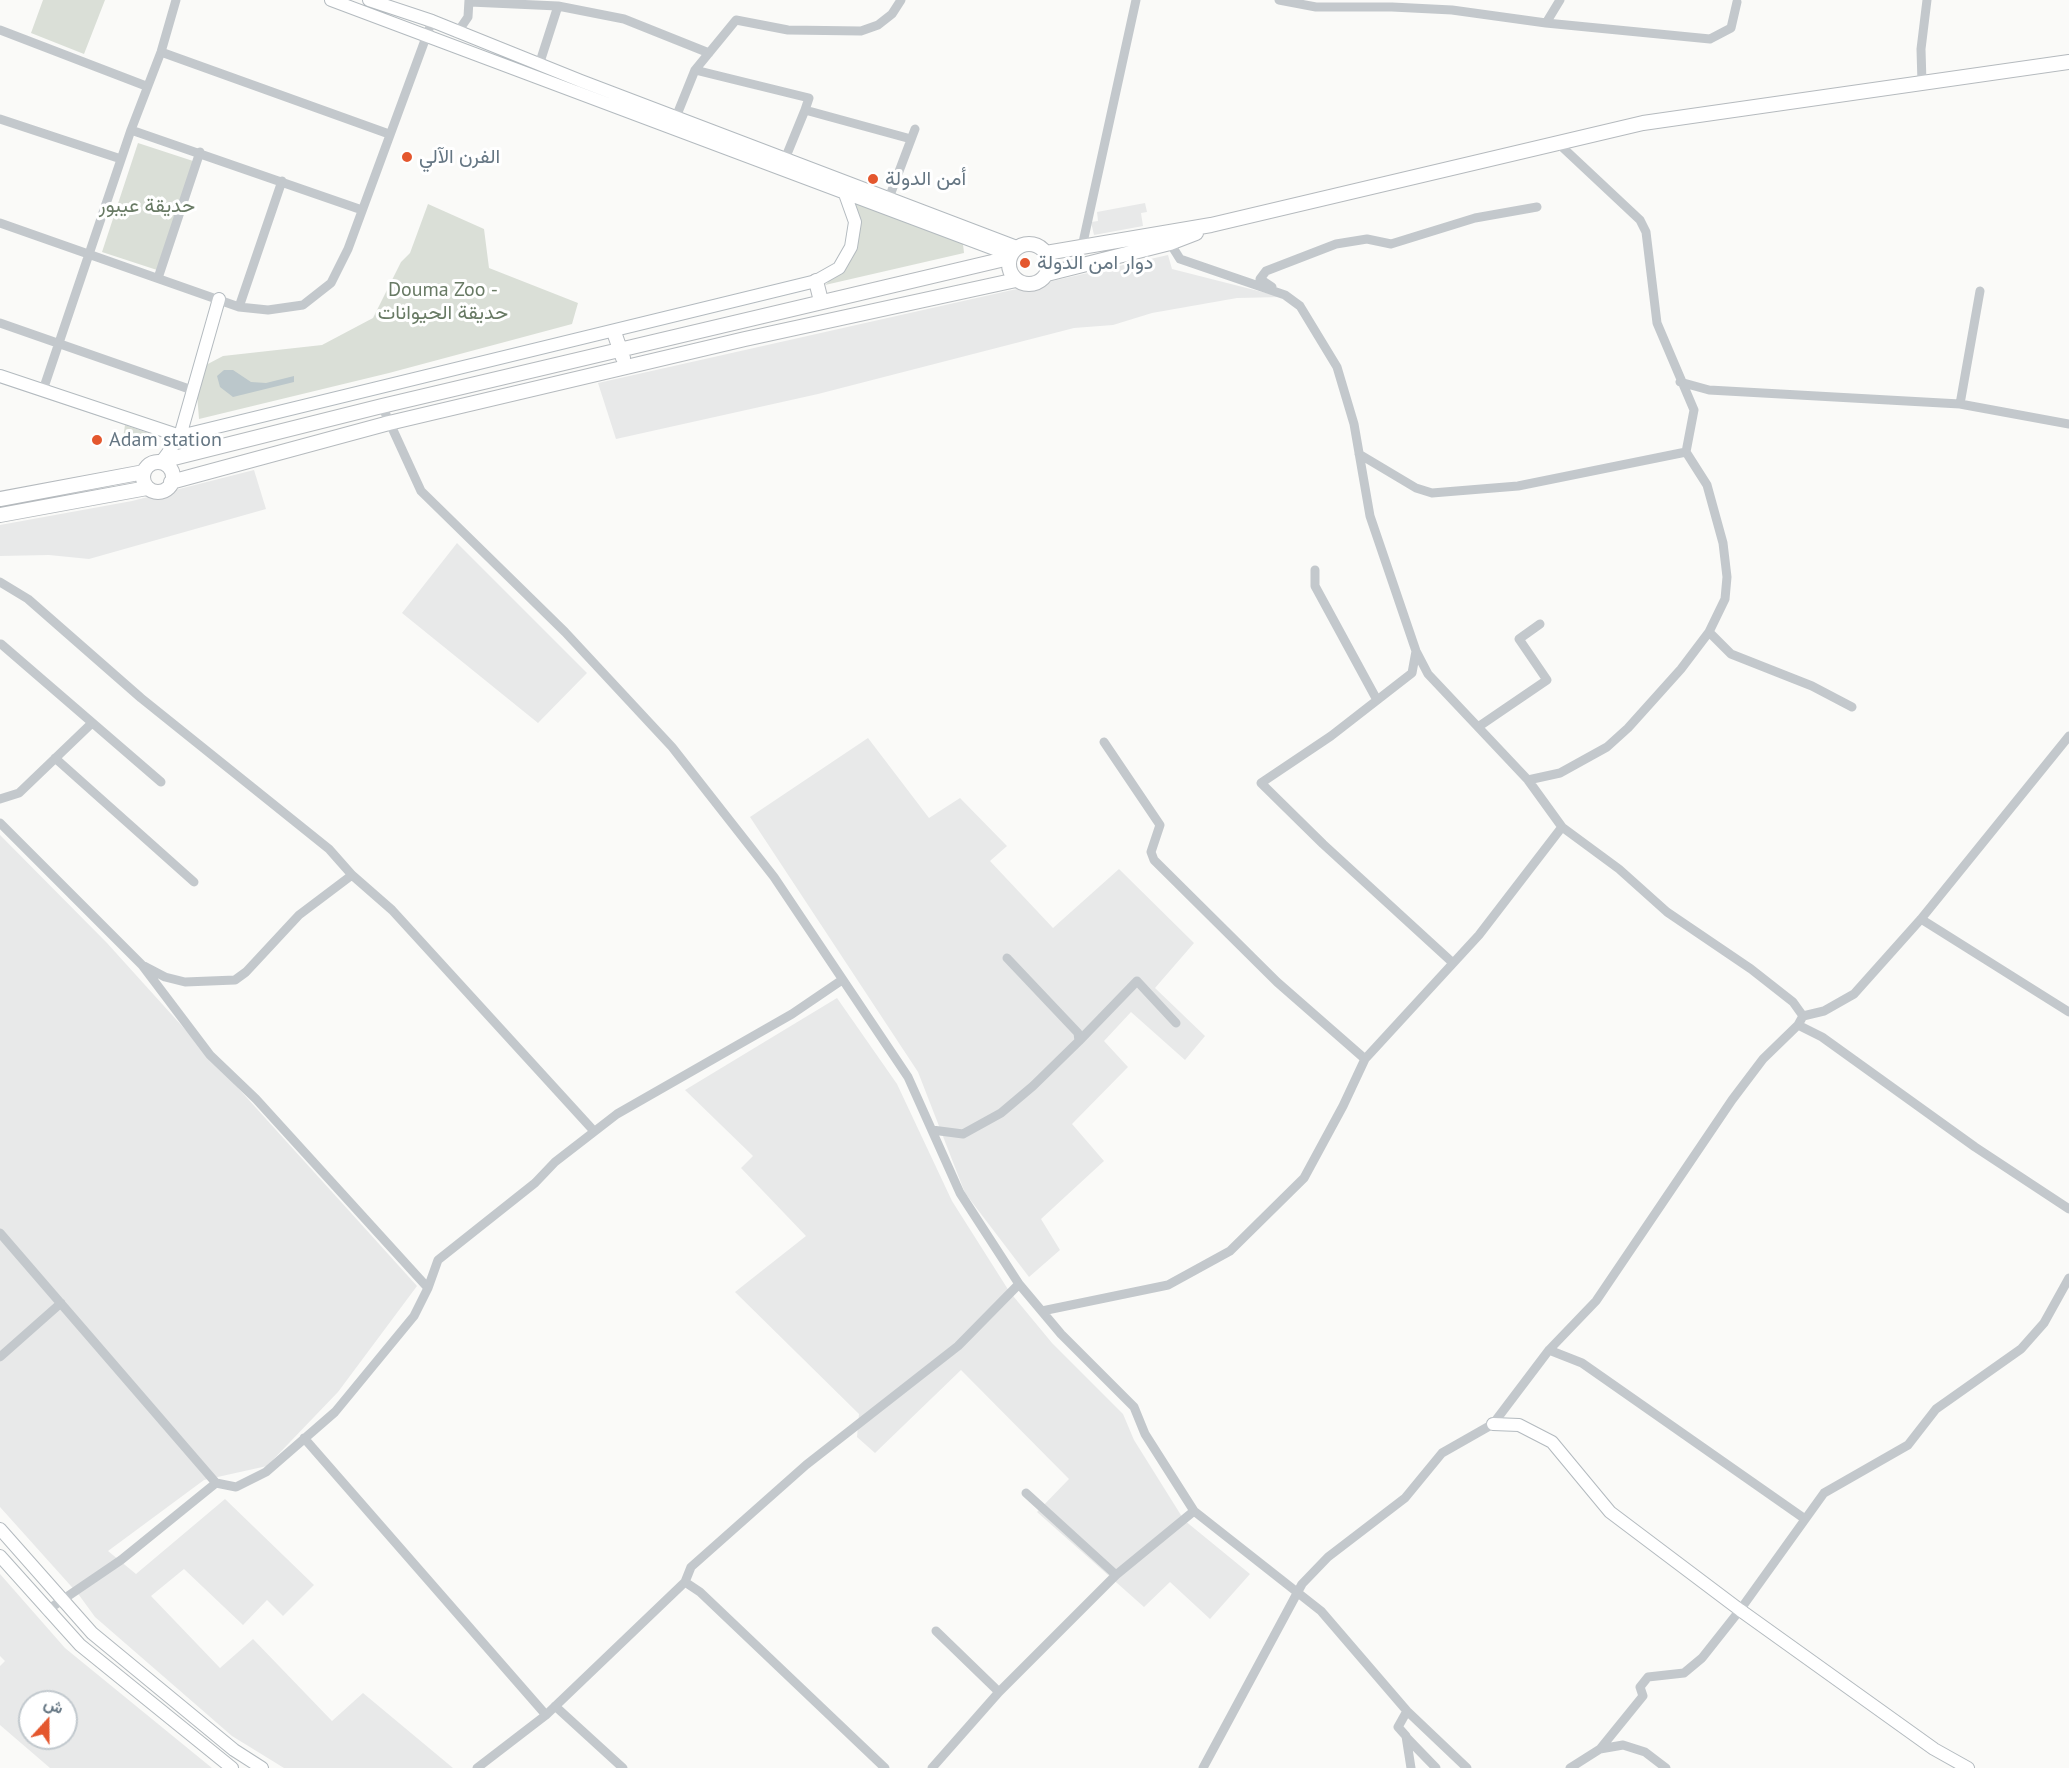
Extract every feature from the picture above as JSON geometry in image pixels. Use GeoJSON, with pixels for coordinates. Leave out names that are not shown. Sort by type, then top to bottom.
{"type":"FeatureCollection","features":[{"type":"Feature","properties":{"kind":"main road"},"geometry":{"type":"LineString","coordinates":[[331,0],[427,37],[785,159],[889,198],[1012,254]]}},
{"type":"Feature","properties":{"kind":"main road"},"geometry":{"type":"LineString","coordinates":[[369,0],[432,21],[845,194],[1012,254]]}},
{"type":"Feature","properties":{"kind":"main road"},"geometry":{"type":"LineString","coordinates":[[1046,253],[1211,225],[1560,145],[1643,123],[2069,62]]}},
{"type":"Feature","properties":{"kind":"main road"},"geometry":{"type":"LineString","coordinates":[[0,376],[180,436],[816,281],[838,268],[851,247],[855,230],[854,216],[845,194]]}},
{"type":"Feature","properties":{"kind":"main road"},"geometry":{"type":"LineString","coordinates":[[0,515],[147,488],[161,492],[171,482],[389,423],[1016,280],[1033,284],[1047,274],[1170,243],[1211,225]]}},
{"type":"Feature","properties":{"kind":"main road"},"geometry":{"type":"LineString","coordinates":[[147,488],[143,480],[144,472],[151,464],[1012,254],[1033,244],[1046,253],[1049,267],[1047,274]]}},
{"type":"Feature","properties":{"kind":"main road"},"geometry":{"type":"LineString","coordinates":[[1012,254],[1010,272],[1016,280]]}},
{"type":"Feature","properties":{"kind":"main road"},"geometry":{"type":"LineString","coordinates":[[816,281],[821,301]]}},
{"type":"Feature","properties":{"kind":"main road"},"geometry":{"type":"LineString","coordinates":[[162,461],[180,436],[219,299]]}},
{"type":"Feature","properties":{"kind":"main road"},"geometry":{"type":"LineString","coordinates":[[614,332],[626,368]]}},
{"type":"Feature","properties":{"kind":"main road"},"geometry":{"type":"LineString","coordinates":[[162,461],[172,473],[171,482]]}},
{"type":"Feature","properties":{"kind":"main road"},"geometry":{"type":"LineString","coordinates":[[0,499],[144,472]]}},
{"type":"Feature","properties":{"kind":"main road"},"geometry":{"type":"LineString","coordinates":[[1493,1424],[1519,1425],[1552,1443],[1610,1512],[1740,1610],[1934,1749],[1968,1768]]}},
{"type":"Feature","properties":{"kind":"main road"},"geometry":{"type":"LineString","coordinates":[[0,1529],[61,1601],[92,1633],[234,1750],[262,1768]]}},
{"type":"Feature","properties":{"kind":"main road"},"geometry":{"type":"LineString","coordinates":[[0,1556],[46,1611],[80,1645],[227,1767],[234,1750]]}},
{"type":"Feature","properties":{"kind":"main road"},"geometry":{"type":"LineString","coordinates":[[80,1645],[92,1633]]}},
{"type":"Feature","properties":{"kind":"street"},"geometry":{"type":"LineString","coordinates":[[43,390],[57,342],[146,86],[161,52],[176,0]]}},
{"type":"Feature","properties":{"kind":"street"},"geometry":{"type":"LineString","coordinates":[[674,123],[695,70],[736,20],[788,30],[861,31],[878,25],[892,14],[901,0]]}},
{"type":"Feature","properties":{"kind":"street"},"geometry":{"type":"LineString","coordinates":[[1082,247],[1136,0]]}},
{"type":"Feature","properties":{"kind":"street"},"geometry":{"type":"LineString","coordinates":[[1279,0],[1316,8],[1392,7],[1452,10],[1546,23],[1710,39],[1731,28],[1737,2]]}},
{"type":"Feature","properties":{"kind":"street"},"geometry":{"type":"LineString","coordinates":[[1546,23],[1560,0]]}},
{"type":"Feature","properties":{"kind":"street"},"geometry":{"type":"LineString","coordinates":[[1922,82],[1921,49],[1927,0]]}},
{"type":"Feature","properties":{"kind":"street"},"geometry":{"type":"LineString","coordinates":[[457,33],[468,17],[469,1],[558,6],[624,18],[709,53]]}},
{"type":"Feature","properties":{"kind":"street"},"geometry":{"type":"LineString","coordinates":[[539,65],[558,6]]}},
{"type":"Feature","properties":{"kind":"street"},"geometry":{"type":"LineString","coordinates":[[0,223],[239,307],[286,309],[303,305],[318,296],[331,283],[348,249],[432,21]]}},
{"type":"Feature","properties":{"kind":"street"},"geometry":{"type":"LineString","coordinates":[[0,30],[146,86]]}},
{"type":"Feature","properties":{"kind":"street"},"geometry":{"type":"LineString","coordinates":[[161,52],[389,134]]}},
{"type":"Feature","properties":{"kind":"street"},"geometry":{"type":"LineString","coordinates":[[695,70],[809,98],[785,159]]}},
{"type":"Feature","properties":{"kind":"street"},"geometry":{"type":"LineString","coordinates":[[805,110],[913,134],[889,198]]}},
{"type":"Feature","properties":{"kind":"street"},"geometry":{"type":"LineString","coordinates":[[0,119],[121,159]]}},
{"type":"Feature","properties":{"kind":"street"},"geometry":{"type":"LineString","coordinates":[[131,130],[362,210]]}},
{"type":"Feature","properties":{"kind":"street"},"geometry":{"type":"LineString","coordinates":[[1528,780],[1560,773],[1607,747],[1628,728],[1681,669],[1709,632],[1725,599],[1727,577],[1723,543],[1707,485],[1686,452],[1694,410],[1680,382],[1657,323],[1646,232],[1640,220],[1560,145]]}},
{"type":"Feature","properties":{"kind":"street"},"geometry":{"type":"LineString","coordinates":[[158,278],[200,152]]}},
{"type":"Feature","properties":{"kind":"street"},"geometry":{"type":"LineString","coordinates":[[239,307],[282,181]]}},
{"type":"Feature","properties":{"kind":"street"},"geometry":{"type":"LineString","coordinates":[[1537,207],[1475,218],[1391,244],[1367,238],[1336,244],[1266,271],[1260,279],[1300,306],[1337,367],[1354,424],[1370,516],[1416,651],[1428,674],[1528,780],[1562,827],[1618,869],[1667,912],[1751,969],[1794,1002],[1803,1016]]}},
{"type":"Feature","properties":{"kind":"street"},"geometry":{"type":"LineString","coordinates":[[1170,243],[1180,259],[1284,295]]}},
{"type":"Feature","properties":{"kind":"street"},"geometry":{"type":"LineString","coordinates":[[1960,404],[1980,291]]}},
{"type":"Feature","properties":{"kind":"street"},"geometry":{"type":"LineString","coordinates":[[0,323],[192,390]]}},
{"type":"Feature","properties":{"kind":"street"},"geometry":{"type":"LineString","coordinates":[[1680,382],[1708,390],[1960,404],[2069,424]]}},
{"type":"Feature","properties":{"kind":"street"},"geometry":{"type":"LineString","coordinates":[[382,406],[421,491],[566,632],[672,747],[774,877],[908,1077],[960,1193],[1020,1284],[1061,1334],[1134,1407],[1146,1434],[1194,1511],[1321,1611],[1407,1711],[1467,1768]]}},
{"type":"Feature","properties":{"kind":"street"},"geometry":{"type":"LineString","coordinates":[[1359,454],[1416,488],[1432,493],[1518,486],[1686,452]]}},
{"type":"Feature","properties":{"kind":"street"},"geometry":{"type":"LineString","coordinates":[[1315,570],[1315,586],[1377,700]]}},
{"type":"Feature","properties":{"kind":"street"},"geometry":{"type":"LineString","coordinates":[[0,582],[28,599],[141,698],[329,849],[352,875],[392,910],[593,1130]]}},
{"type":"Feature","properties":{"kind":"street"},"geometry":{"type":"LineString","coordinates":[[1478,727],[1547,680],[1518,639],[1540,624]]}},
{"type":"Feature","properties":{"kind":"street"},"geometry":{"type":"LineString","coordinates":[[1709,632],[1731,654],[1812,686],[1852,707]]}},
{"type":"Feature","properties":{"kind":"street"},"geometry":{"type":"LineString","coordinates":[[2,644],[161,782]]}},
{"type":"Feature","properties":{"kind":"street"},"geometry":{"type":"LineString","coordinates":[[1416,651],[1412,673],[1331,736],[1261,783],[1323,844],[1454,963]]}},
{"type":"Feature","properties":{"kind":"street"},"geometry":{"type":"LineString","coordinates":[[0,799],[19,793],[92,723]]}},
{"type":"Feature","properties":{"kind":"street"},"geometry":{"type":"LineString","coordinates":[[1203,1768],[1302,1584],[1328,1557],[1405,1498],[1442,1453],[1493,1424],[1548,1350],[1596,1301],[1732,1100],[1763,1059],[1798,1025],[1803,1016],[1824,1011],[1854,994],[1920,919],[2069,736]]}},
{"type":"Feature","properties":{"kind":"street"},"geometry":{"type":"LineString","coordinates":[[1104,742],[1160,825],[1151,852],[1154,860],[1277,982],[1365,1059]]}},
{"type":"Feature","properties":{"kind":"street"},"geometry":{"type":"LineString","coordinates":[[55,758],[194,882]]}},
{"type":"Feature","properties":{"kind":"street"},"geometry":{"type":"LineString","coordinates":[[0,823],[142,965],[210,1055],[256,1098],[428,1288]]}},
{"type":"Feature","properties":{"kind":"street"},"geometry":{"type":"LineString","coordinates":[[1042,1311],[1167,1285],[1230,1251],[1304,1178],[1343,1106],[1365,1059],[1479,935],[1562,827]]}},
{"type":"Feature","properties":{"kind":"street"},"geometry":{"type":"LineString","coordinates":[[142,965],[165,977],[185,982],[235,980],[246,972],[299,915],[352,875]]}},
{"type":"Feature","properties":{"kind":"street"},"geometry":{"type":"LineString","coordinates":[[1920,919],[2069,1012]]}},
{"type":"Feature","properties":{"kind":"street"},"geometry":{"type":"LineString","coordinates":[[1007,958],[1078,1033],[1079,1041]]}},
{"type":"Feature","properties":{"kind":"street"},"geometry":{"type":"LineString","coordinates":[[0,1233],[216,1483],[236,1487],[266,1472],[342,1403],[414,1316],[428,1288],[438,1260],[535,1183],[593,1130],[792,1014],[842,980]]}},
{"type":"Feature","properties":{"kind":"street"},"geometry":{"type":"LineString","coordinates":[[932,1130],[963,1134],[1001,1113],[1033,1086],[1137,981],[1176,1023]]}},
{"type":"Feature","properties":{"kind":"street"},"geometry":{"type":"LineString","coordinates":[[1798,1025],[1840,1049],[1975,1147],[2069,1209]]}},
{"type":"Feature","properties":{"kind":"street"},"geometry":{"type":"LineString","coordinates":[[1570,1768],[1600,1749],[1643,1696],[1640,1687],[1648,1677],[1684,1673],[1702,1658],[1740,1610],[1824,1493],[1908,1445],[1936,1409],[2021,1349],[2044,1323],[2069,1278]]}},
{"type":"Feature","properties":{"kind":"street"},"geometry":{"type":"LineString","coordinates":[[477,1768],[546,1715],[685,1582],[691,1567],[806,1465],[958,1346],[1020,1284]]}},
{"type":"Feature","properties":{"kind":"street"},"geometry":{"type":"LineString","coordinates":[[0,1357],[61,1303]]}},
{"type":"Feature","properties":{"kind":"street"},"geometry":{"type":"LineString","coordinates":[[1548,1350],[1582,1363],[1805,1519]]}},
{"type":"Feature","properties":{"kind":"street"},"geometry":{"type":"LineString","coordinates":[[304,1438],[546,1715]]}},
{"type":"Feature","properties":{"kind":"street"},"geometry":{"type":"LineString","coordinates":[[46,1611],[121,1560],[216,1483]]}},
{"type":"Feature","properties":{"kind":"street"},"geometry":{"type":"LineString","coordinates":[[1026,1493],[1116,1575]]}},
{"type":"Feature","properties":{"kind":"street"},"geometry":{"type":"LineString","coordinates":[[932,1768],[999,1692],[1116,1575],[1194,1511]]}},
{"type":"Feature","properties":{"kind":"street"},"geometry":{"type":"LineString","coordinates":[[685,1582],[700,1592],[885,1768]]}},
{"type":"Feature","properties":{"kind":"street"},"geometry":{"type":"LineString","coordinates":[[936,1631],[999,1692]]}},
{"type":"Feature","properties":{"kind":"street"},"geometry":{"type":"LineString","coordinates":[[555,1706],[623,1768]]}},
{"type":"Feature","properties":{"kind":"street"},"geometry":{"type":"LineString","coordinates":[[1407,1711],[1398,1727],[1436,1768]]}},
{"type":"Feature","properties":{"kind":"street"},"geometry":{"type":"LineString","coordinates":[[1406,1736],[1411,1768]]}},
{"type":"Feature","properties":{"kind":"street"},"geometry":{"type":"LineString","coordinates":[[1600,1749],[1623,1745],[1645,1752],[1666,1768]]}},
{"type":"Feature","properties":{"kind":"shaded area"},"geometry":{"type":"Polygon","coordinates":[[[1145,203],[1147,212],[1141,213],[1143,226],[1094,235],[1091,222],[1098,221],[1097,212],[1145,203]]]}},
{"type":"Feature","properties":{"kind":"shaded area"},"geometry":{"type":"Polygon","coordinates":[[[1168,255],[1172,269],[1282,297],[1237,298],[1152,313],[1113,325],[1074,328],[818,394],[616,439],[598,383],[1168,255]]]}},
{"type":"Feature","properties":{"kind":"shaded area"},"geometry":{"type":"Polygon","coordinates":[[[224,370],[233,370],[251,382],[266,383],[294,376],[294,382],[233,397],[220,387],[217,376],[224,370]]]}},
{"type":"Feature","properties":{"kind":"shaded area"},"geometry":{"type":"Polygon","coordinates":[[[254,470],[266,509],[89,559],[49,555],[0,556],[0,525],[132,501],[254,470]]]}},
{"type":"Feature","properties":{"kind":"shaded area"},"geometry":{"type":"Polygon","coordinates":[[[457,543],[587,673],[538,723],[402,613],[457,543]]]}},
{"type":"Feature","properties":{"kind":"shaded area"},"geometry":{"type":"Polygon","coordinates":[[[868,738],[929,818],[960,798],[1007,846],[990,861],[1053,928],[1119,869],[1194,943],[1155,988],[1205,1036],[1185,1060],[1131,1012],[1104,1041],[1128,1067],[1072,1124],[1104,1161],[1041,1219],[1060,1250],[1029,1277],[965,1193],[918,1072],[750,817],[868,738]]]}},
{"type":"Feature","properties":{"kind":"shaded area"},"geometry":{"type":"Polygon","coordinates":[[[0,835],[107,943],[417,1286],[338,1392],[267,1466],[204,1480],[108,1551],[136,1574],[225,1499],[314,1585],[283,1616],[267,1600],[243,1625],[184,1569],[151,1596],[220,1668],[253,1639],[332,1721],[363,1693],[453,1768],[284,1768],[232,1736],[95,1617],[79,1595],[0,1507],[0,835]]]}},
{"type":"Feature","properties":{"kind":"shaded area"},"geometry":{"type":"Polygon","coordinates":[[[837,998],[897,1084],[952,1201],[1009,1291],[1052,1343],[1123,1414],[1134,1440],[1184,1520],[1250,1574],[1210,1619],[1170,1582],[1144,1607],[1037,1512],[1069,1479],[961,1370],[875,1453],[857,1437],[859,1414],[735,1292],[806,1236],[741,1168],[753,1156],[685,1090],[837,998]]]}},
{"type":"Feature","properties":{"kind":"shaded area"},"geometry":{"type":"Polygon","coordinates":[[[0,1574],[65,1648],[212,1768],[50,1768],[29,1750],[78,1750],[78,1690],[18,1690],[18,1740],[0,1725],[0,1666],[5,1661],[0,1656],[0,1574]]]}},
{"type":"Feature","properties":{"kind":"green space"},"geometry":{"type":"Polygon","coordinates":[[[43,0],[105,0],[84,54],[31,33],[43,0]]]}},
{"type":"Feature","properties":{"kind":"green space","name":"حديقة عيبور"},"geometry":{"type":"Polygon","coordinates":[[[138,143],[193,161],[157,270],[102,252],[138,143]]]}},
{"type":"Feature","properties":{"kind":"green space"},"geometry":{"type":"Polygon","coordinates":[[[853,201],[963,244],[964,253],[825,285],[852,259],[856,244],[853,201]]]}},
{"type":"Feature","properties":{"kind":"green space","name":"Douma Zoo - حديقة الحيوانات"},"geometry":{"type":"Polygon","coordinates":[[[428,204],[484,229],[489,268],[578,303],[572,324],[389,373],[199,419],[197,394],[204,366],[223,356],[322,345],[373,318],[401,262],[410,253],[428,204]]]}},
{"type":"Feature","properties":{"kind":"green space"},"geometry":{"type":"Polygon","coordinates":[[[125,425],[157,436],[156,442],[122,445],[125,425]]]}},
{"type":"Feature","properties":{"kind":"place","name":"الفرن الآلي"},"geometry":{"type":"Point","coordinates":[407,157]}},
{"type":"Feature","properties":{"kind":"place","name":"أمن الدولة"},"geometry":{"type":"Point","coordinates":[873,179]}},
{"type":"Feature","properties":{"kind":"place","name":"دوار امن الدولة"},"geometry":{"type":"Point","coordinates":[1025,263]}},
{"type":"Feature","properties":{"kind":"place","name":"Adam station"},"geometry":{"type":"Point","coordinates":[97,440]}}]}
